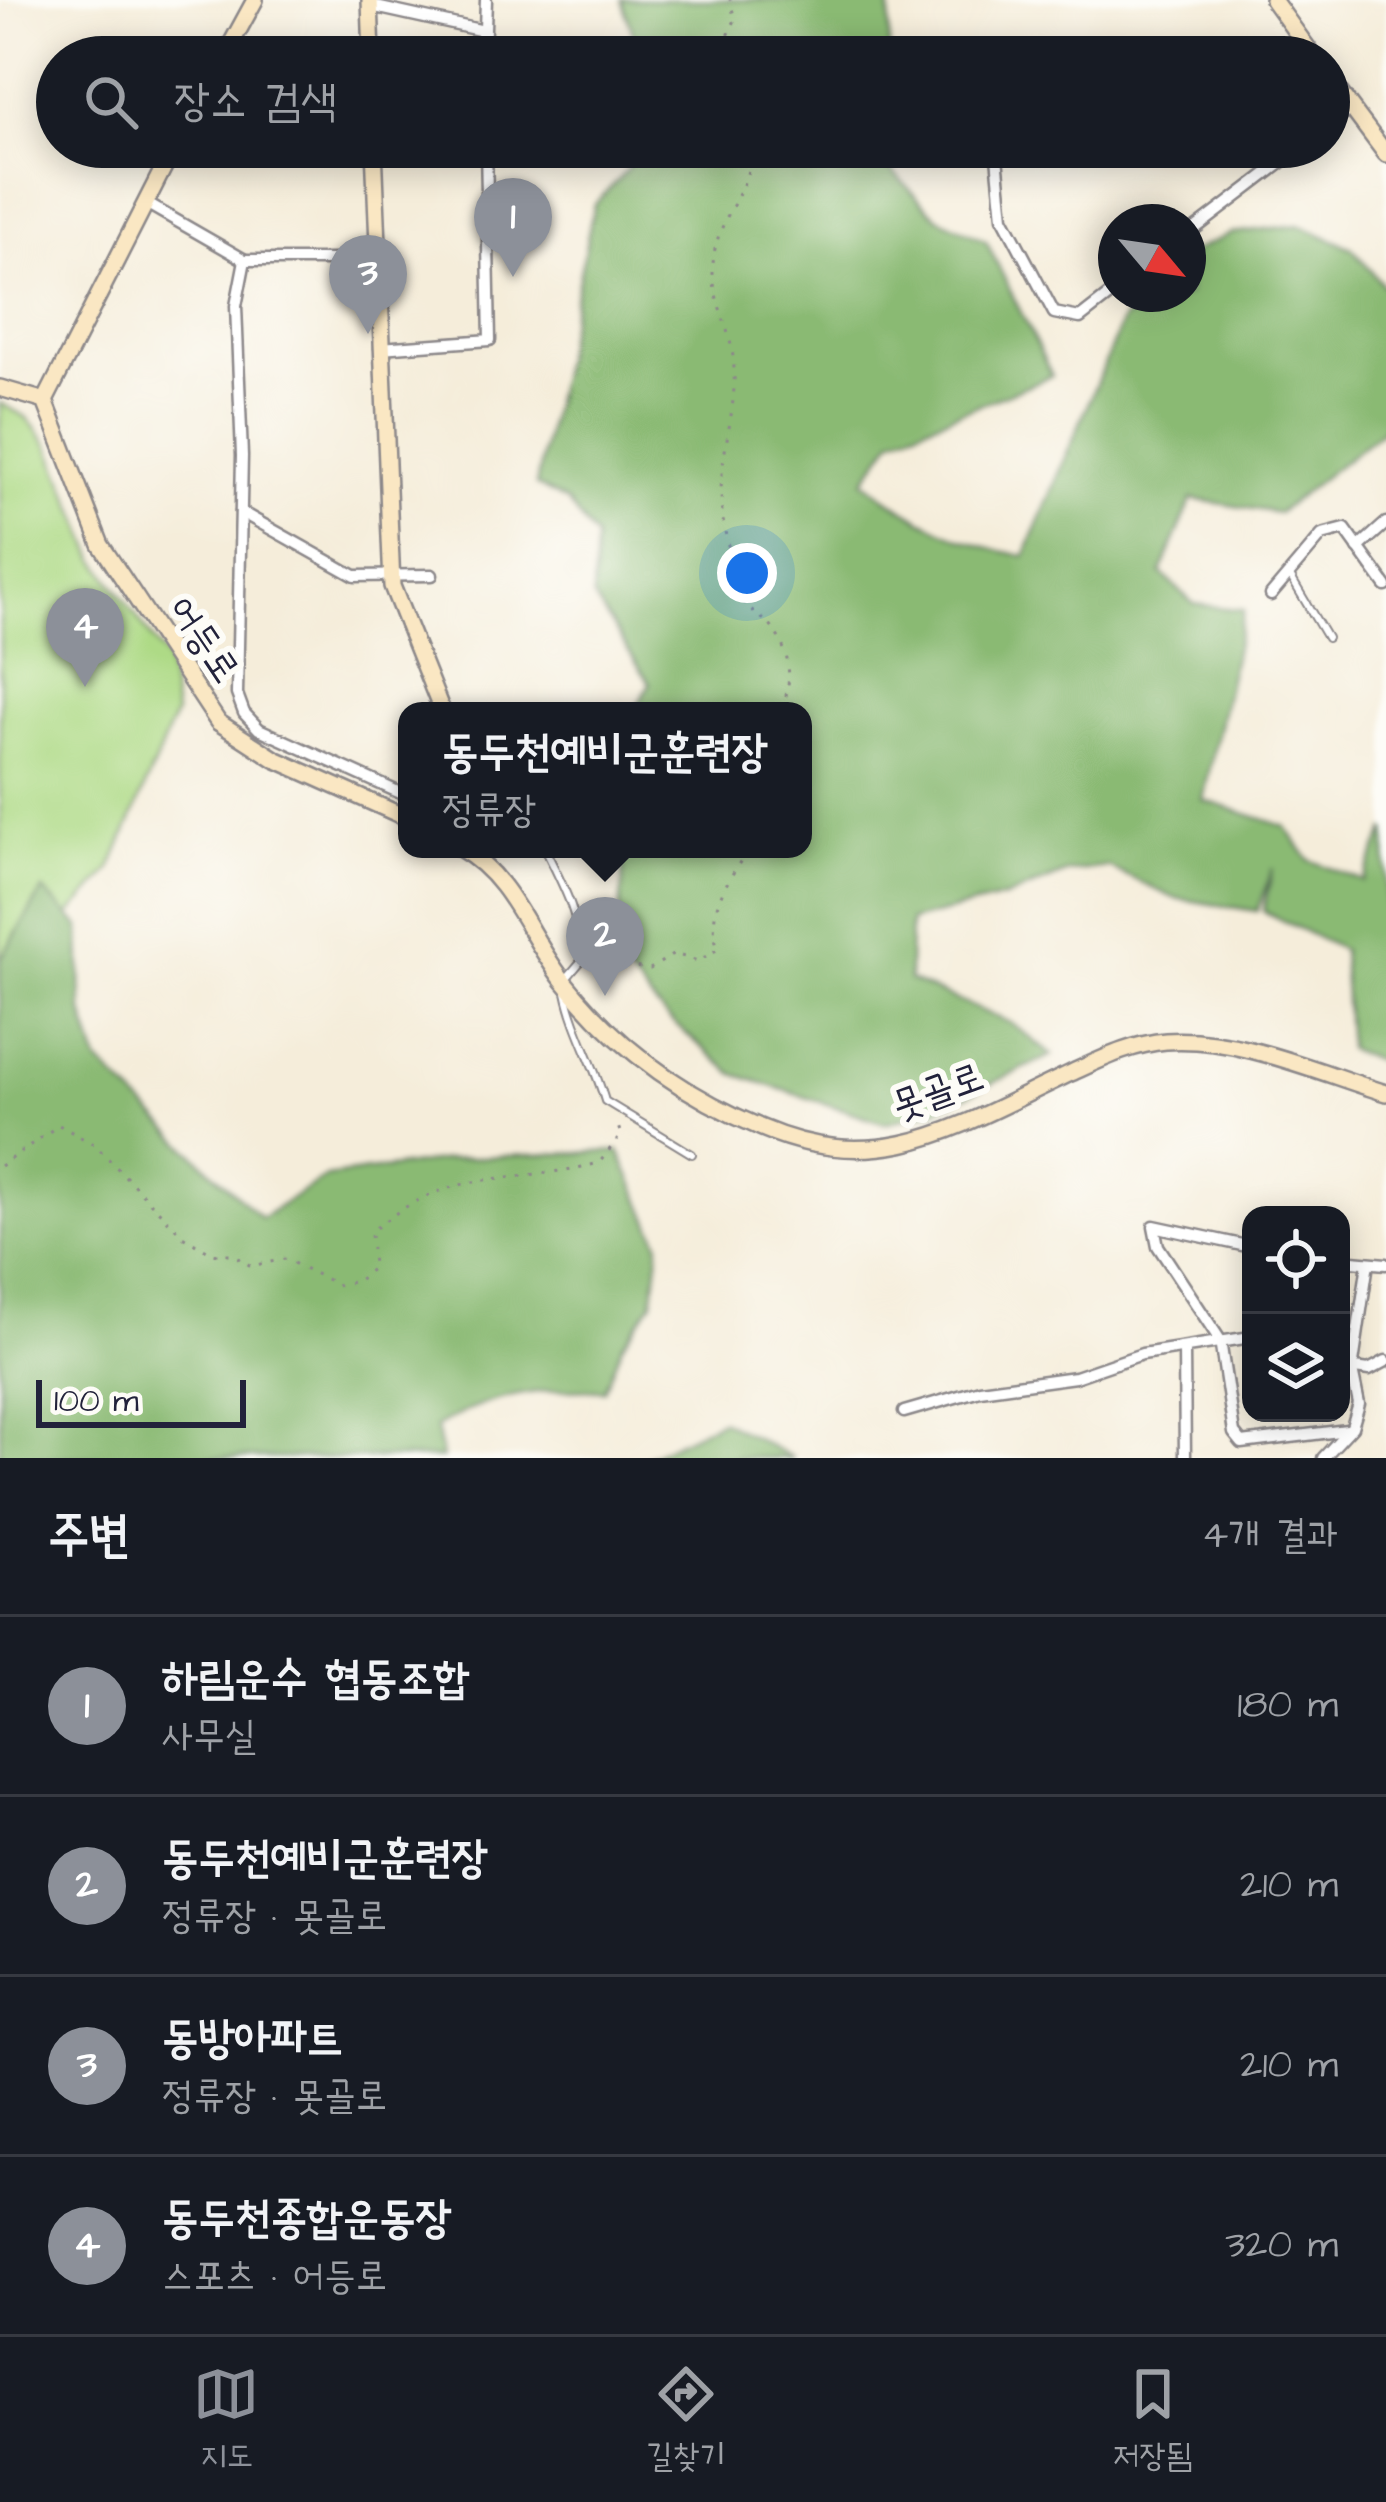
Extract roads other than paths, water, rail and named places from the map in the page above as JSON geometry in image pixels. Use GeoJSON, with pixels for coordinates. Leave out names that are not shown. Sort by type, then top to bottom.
{"type":"FeatureCollection","features":[{"type":"Feature","properties":{"kind":"street"},"geometry":{"type":"LineString","coordinates":[[235,36],[255,0]]}},
{"type":"Feature","properties":{"kind":"street"},"geometry":{"type":"LineString","coordinates":[[484,36],[486,0]]}},
{"type":"Feature","properties":{"kind":"street"},"geometry":{"type":"LineString","coordinates":[[1273,0],[1299,36]]}},
{"type":"Feature","properties":{"kind":"street"},"geometry":{"type":"LineString","coordinates":[[372,36],[372,2],[484,31]]}},
{"type":"Feature","properties":{"kind":"street"},"geometry":{"type":"LineString","coordinates":[[1350,106],[1386,154]]}},
{"type":"Feature","properties":{"kind":"street"},"geometry":{"type":"LineString","coordinates":[[0,388],[45,400],[163,168]]}},
{"type":"Feature","properties":{"kind":"street"},"geometry":{"type":"LineString","coordinates":[[374,168],[391,578],[439,702]]}},
{"type":"Feature","properties":{"kind":"street"},"geometry":{"type":"LineString","coordinates":[[380,348],[490,340],[486,168]]}},
{"type":"Feature","properties":{"kind":"street"},"geometry":{"type":"LineString","coordinates":[[998,168],[1004,217],[1054,313],[1080,318],[1098,304]]}},
{"type":"Feature","properties":{"kind":"street"},"geometry":{"type":"LineString","coordinates":[[1206,221],[1275,168]]}},
{"type":"Feature","properties":{"kind":"street"},"geometry":{"type":"LineString","coordinates":[[144,202],[244,260],[376,260]]}},
{"type":"Feature","properties":{"kind":"street"},"geometry":{"type":"LineString","coordinates":[[244,260],[236,306],[241,512],[237,694],[244,712],[259,729],[398,792]]}},
{"type":"Feature","properties":{"kind":"street","name":"어등로"},"geometry":{"type":"LineString","coordinates":[[45,400],[101,545],[218,722],[274,758],[398,814]]}},
{"type":"Feature","properties":{"kind":"street"},"geometry":{"type":"LineString","coordinates":[[241,512],[355,576],[432,575]]}},
{"type":"Feature","properties":{"kind":"street"},"geometry":{"type":"LineString","coordinates":[[1358,548],[1386,523]]}},
{"type":"Feature","properties":{"kind":"street"},"geometry":{"type":"LineString","coordinates":[[1271,595],[1322,535],[1345,529],[1386,586]]}},
{"type":"Feature","properties":{"kind":"street","name":"못골로"},"geometry":{"type":"LineString","coordinates":[[483,858],[563,982],[604,1026],[683,1092],[767,1130],[847,1150],[921,1142],[1124,1049],[1162,1042],[1199,1040],[1386,1094]]}},
{"type":"Feature","properties":{"kind":"street"},"geometry":{"type":"LineString","coordinates":[[1242,1245],[1154,1226],[1157,1246],[1220,1340],[1234,1433],[1242,1443],[1347,1430]]}},
{"type":"Feature","properties":{"kind":"street"},"geometry":{"type":"LineString","coordinates":[[1350,1261],[1386,1264]]}},
{"type":"Feature","properties":{"kind":"street"},"geometry":{"type":"LineString","coordinates":[[1350,1353],[1368,1263]]}},
{"type":"Feature","properties":{"kind":"street"},"geometry":{"type":"LineString","coordinates":[[904,1412],[980,1390],[1075,1377],[1142,1354],[1242,1338]]}},
{"type":"Feature","properties":{"kind":"street"},"geometry":{"type":"LineString","coordinates":[[1184,1350],[1185,1458]]}},
{"type":"Feature","properties":{"kind":"street"},"geometry":{"type":"LineString","coordinates":[[1350,1368],[1369,1370],[1386,1361]]}},
{"type":"Feature","properties":{"kind":"street"},"geometry":{"type":"LineString","coordinates":[[1323,1458],[1347,1430],[1359,1404],[1350,1377]]}},
{"type":"Feature","properties":{"kind":"lane"},"geometry":{"type":"LineString","coordinates":[[1289,574],[1327,638]]}},
{"type":"Feature","properties":{"kind":"lane"},"geometry":{"type":"LineString","coordinates":[[549,858],[578,919],[582,960],[563,982],[572,1024],[613,1107],[692,1154]]}},
{"type":"Feature","properties":{"kind":"place","name":"하림운수 협동조합"},"geometry":{"type":"Point","coordinates":[513,277]}},
{"type":"Feature","properties":{"kind":"place","name":"동방아파트"},"geometry":{"type":"Point","coordinates":[368,334]}},
{"type":"Feature","properties":{"kind":"place","name":"동두천종합운동장"},"geometry":{"type":"Point","coordinates":[85,687]}},
{"type":"Feature","properties":{"kind":"place","name":"동두천예비군훈련장"},"geometry":{"type":"Point","coordinates":[605,996]}}]}
